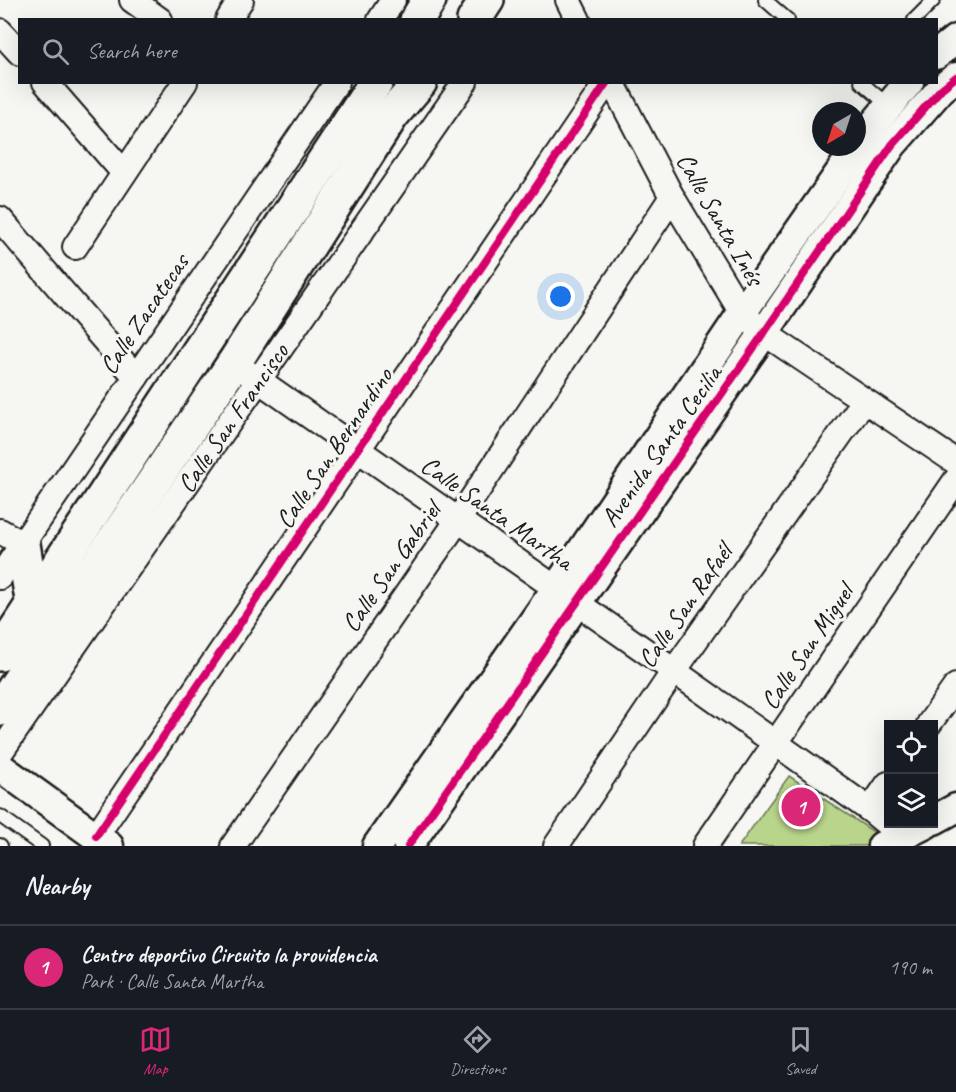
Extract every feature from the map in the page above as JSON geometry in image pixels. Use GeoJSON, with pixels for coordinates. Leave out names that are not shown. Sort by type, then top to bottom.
{"type":"FeatureCollection","features":[{"type":"Feature","properties":{"kind":"main road"},"geometry":{"type":"LineString","coordinates":[[418,18],[429,0]]}},
{"type":"Feature","properties":{"kind":"main road"},"geometry":{"type":"LineString","coordinates":[[475,18],[487,0]]}},
{"type":"Feature","properties":{"kind":"main road"},"geometry":{"type":"LineString","coordinates":[[0,654],[374,84]]}},
{"type":"Feature","properties":{"kind":"main road","name":"Calle San Francisco"},"geometry":{"type":"LineString","coordinates":[[0,710],[195,446],[247,371],[392,115],[418,84]]}},
{"type":"Feature","properties":{"kind":"main road"},"geometry":{"type":"LineString","coordinates":[[12,538],[33,606]]}},
{"type":"Feature","properties":{"kind":"street"},"geometry":{"type":"LineString","coordinates":[[132,0],[157,18]]}},
{"type":"Feature","properties":{"kind":"street"},"geometry":{"type":"LineString","coordinates":[[229,18],[241,0]]}},
{"type":"Feature","properties":{"kind":"street"},"geometry":{"type":"LineString","coordinates":[[381,18],[393,0]]}},
{"type":"Feature","properties":{"kind":"street"},"geometry":{"type":"LineString","coordinates":[[493,18],[496,0]]}},
{"type":"Feature","properties":{"kind":"street"},"geometry":{"type":"LineString","coordinates":[[568,0],[577,18]]}},
{"type":"Feature","properties":{"kind":"street"},"geometry":{"type":"LineString","coordinates":[[0,31],[18,51]]}},
{"type":"Feature","properties":{"kind":"street"},"geometry":{"type":"LineString","coordinates":[[938,53],[956,39]]}},
{"type":"Feature","properties":{"kind":"street","name":"Avenida Santa Cecilia"},"geometry":{"type":"LineString","coordinates":[[377,846],[764,333],[892,145],[942,89],[956,77]]}},
{"type":"Feature","properties":{"kind":"street"},"geometry":{"type":"LineString","coordinates":[[47,84],[124,173]]}},
{"type":"Feature","properties":{"kind":"street"},"geometry":{"type":"LineString","coordinates":[[75,247],[184,84]]}},
{"type":"Feature","properties":{"kind":"street","name":"Calle Zacatecas"},"geometry":{"type":"LineString","coordinates":[[0,577],[12,538],[136,377],[336,84]]}},
{"type":"Feature","properties":{"kind":"street","name":"Calle San Francisco"},"geometry":{"type":"LineString","coordinates":[[247,371],[463,84]]}},
{"type":"Feature","properties":{"kind":"street","name":"Calle San Bernardino"},"geometry":{"type":"LineString","coordinates":[[103,841],[358,450],[606,84]]}},
{"type":"Feature","properties":{"kind":"street","name":"Calle Santa Inés"},"geometry":{"type":"LineString","coordinates":[[613,84],[672,197],[742,313],[764,333],[956,462]]}},
{"type":"Feature","properties":{"kind":"street","name":"Avenida Santa Cecilia"},"geometry":{"type":"LineString","coordinates":[[408,846],[567,596],[742,313],[873,125],[907,84]]}},
{"type":"Feature","properties":{"kind":"street","name":"Calle San Gabriel"},"geometry":{"type":"LineString","coordinates":[[233,846],[458,520],[672,197]]}},
{"type":"Feature","properties":{"kind":"street"},"geometry":{"type":"LineString","coordinates":[[0,219],[136,377]]}},
{"type":"Feature","properties":{"kind":"street","name":"Calle Santa Martha"},"geometry":{"type":"LineString","coordinates":[[247,371],[903,835]]}},
{"type":"Feature","properties":{"kind":"street","name":"Calle San Rafaél"},"geometry":{"type":"LineString","coordinates":[[556,846],[674,671],[864,401]]}},
{"type":"Feature","properties":{"kind":"street","name":"Calle San Francisco"},"geometry":{"type":"LineString","coordinates":[[0,753],[195,446]]}},
{"type":"Feature","properties":{"kind":"street","name":"Calle San Miguel"},"geometry":{"type":"LineString","coordinates":[[705,846],[956,480]]}},
{"type":"Feature","properties":{"kind":"street"},"geometry":{"type":"LineString","coordinates":[[932,720],[956,686]]}},
{"type":"Feature","properties":{"kind":"street"},"geometry":{"type":"LineString","coordinates":[[0,767],[103,841]]}},
{"type":"Feature","properties":{"kind":"street"},"geometry":{"type":"LineString","coordinates":[[870,810],[884,790]]}},
{"type":"Feature","properties":{"kind":"street"},"geometry":{"type":"LineString","coordinates":[[938,817],[956,808]]}},
{"type":"Feature","properties":{"kind":"lane"},"geometry":{"type":"LineString","coordinates":[[765,0],[786,18]]}},
{"type":"Feature","properties":{"kind":"lane"},"geometry":{"type":"LineString","coordinates":[[916,18],[934,0]]}},
{"type":"Feature","properties":{"kind":"lane"},"geometry":{"type":"LineString","coordinates":[[863,84],[889,106]]}},
{"type":"Feature","properties":{"kind":"lane"},"geometry":{"type":"LineString","coordinates":[[0,816],[42,846]]}},
{"type":"Feature","properties":{"kind":"green space"},"geometry":{"type":"Polygon","coordinates":[[[789,776],[883,838],[867,846],[739,846],[789,776]]]}},
{"type":"Feature","properties":{"kind":"cycle path"},"geometry":{"type":"LineString","coordinates":[[408,846],[892,145],[941,89],[956,77]]}},
{"type":"Feature","properties":{"kind":"cycle path"},"geometry":{"type":"LineString","coordinates":[[96,836],[606,84]]}},
{"type":"Feature","properties":{"kind":"place","name":"Centro deportivo Circuito la providencia"},"geometry":{"type":"Point","coordinates":[801,807]}}]}
